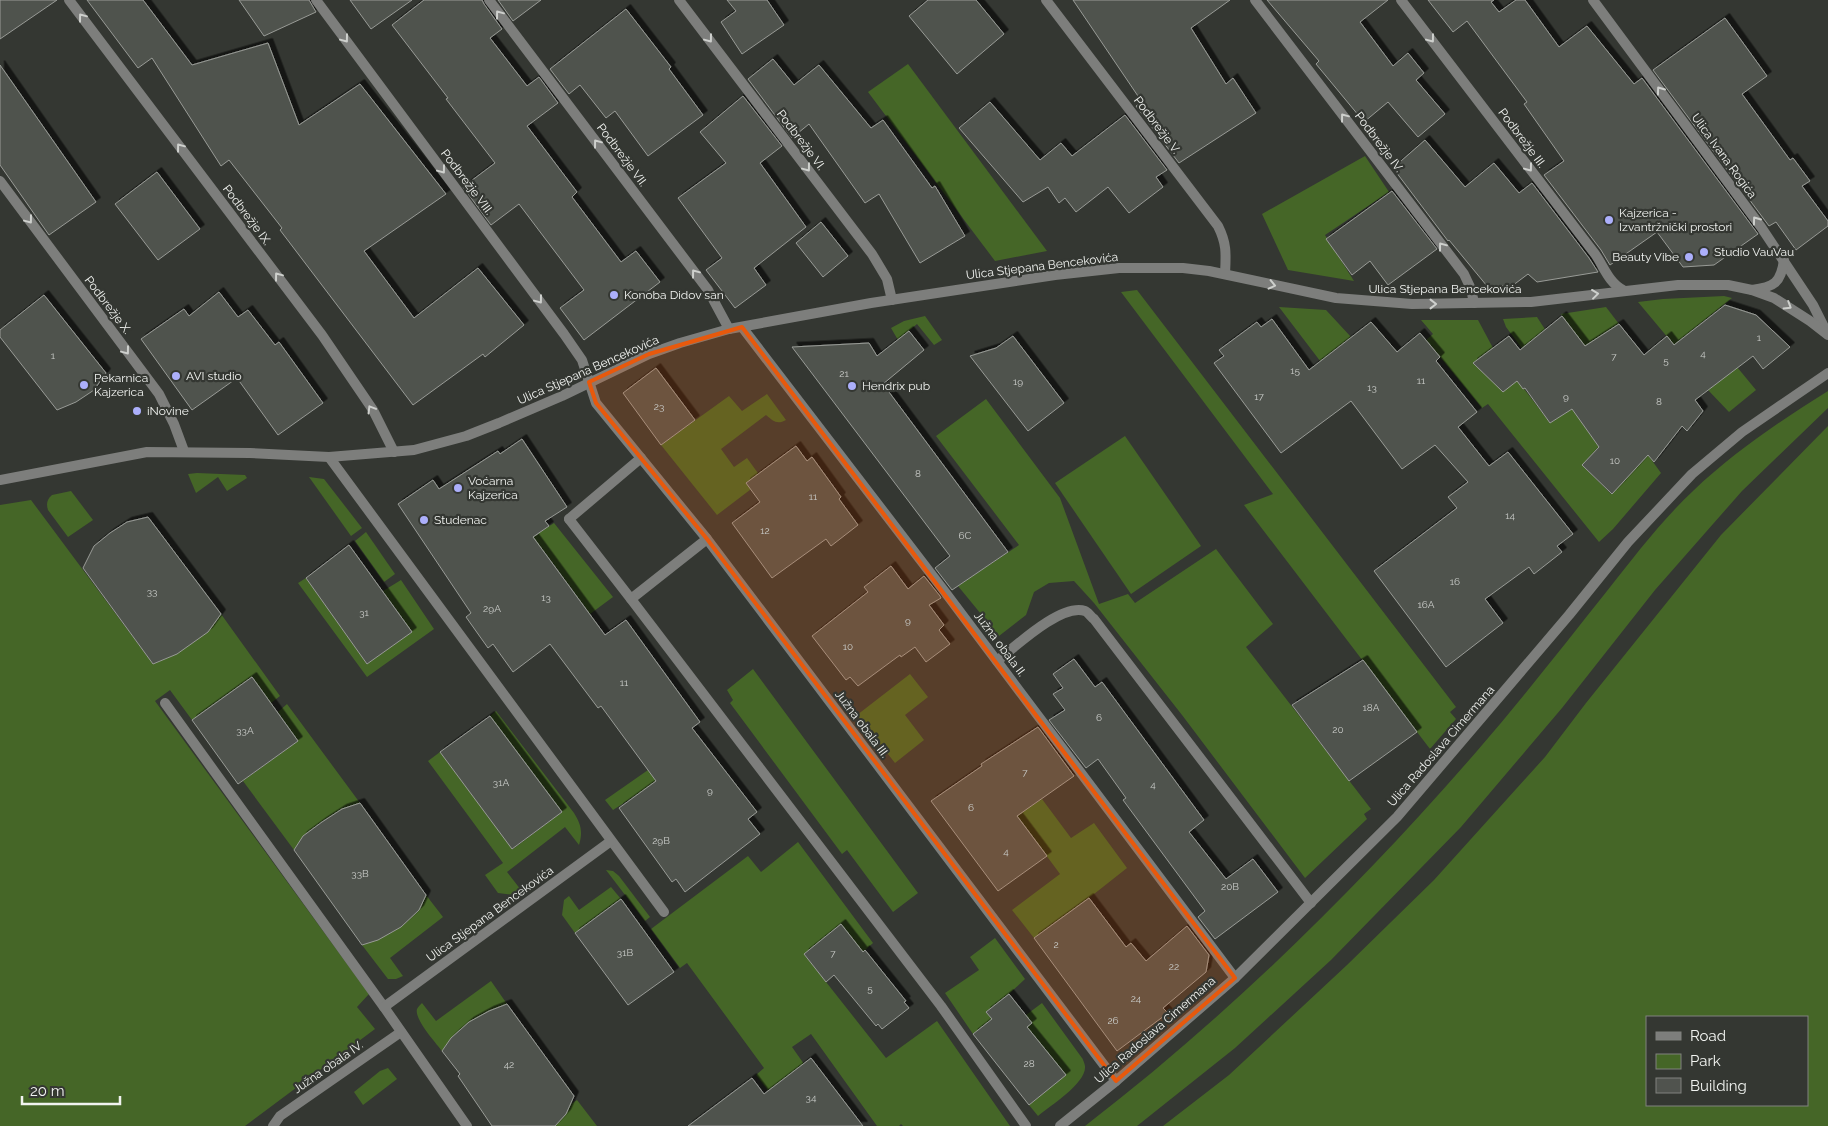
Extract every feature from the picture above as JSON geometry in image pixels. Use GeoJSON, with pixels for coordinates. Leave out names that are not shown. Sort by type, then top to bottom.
{"type":"FeatureCollection","features":[{"type":"Feature","properties":{"kind":"street","name":"Podbrežje IX."},"geometry":{"type":"LineString","coordinates":[[70,0],[322,335],[373,410],[394,452]]}},
{"type":"Feature","properties":{"kind":"street","name":"Podbrežje VIII."},"geometry":{"type":"LineString","coordinates":[[316,0],[564,334],[582,360],[590,382]]}},
{"type":"Feature","properties":{"kind":"street","name":"Podbrežje VII."},"geometry":{"type":"LineString","coordinates":[[489,0],[708,290],[729,329]]}},
{"type":"Feature","properties":{"kind":"street","name":"Podbrežje VI."},"geometry":{"type":"LineString","coordinates":[[680,0],[872,254],[887,279],[892,300]]}},
{"type":"Feature","properties":{"kind":"street","name":"Podbrežje V."},"geometry":{"type":"LineString","coordinates":[[1046,0],[1218,226],[1225,241],[1225,274]]}},
{"type":"Feature","properties":{"kind":"street","name":"Podbrežje IV."},"geometry":{"type":"LineString","coordinates":[[1255,0],[1464,274],[1471,289],[1474,303]]}},
{"type":"Feature","properties":{"kind":"street","name":"Podbrežje III."},"geometry":{"type":"LineString","coordinates":[[1401,0],[1595,254],[1611,281],[1623,290]]}},
{"type":"Feature","properties":{"kind":"street","name":"Ulica Ivana Rogića"},"geometry":{"type":"LineString","coordinates":[[1593,0],[1784,260],[1813,305],[1828,334]]}},
{"type":"Feature","properties":{"kind":"street","name":"Podbrežje X."},"geometry":{"type":"LineString","coordinates":[[0,181],[159,394],[174,424],[184,452]]}},
{"type":"Feature","properties":{"kind":"street"},"geometry":{"type":"LineString","coordinates":[[1752,290],[1773,285],[1780,278],[1784,260]]}},
{"type":"Feature","properties":{"kind":"street","name":"Ulica Stjepana Bencekovića"},"geometry":{"type":"LineString","coordinates":[[0,480],[147,452],[329,457],[414,450],[466,436],[562,396],[649,354],[729,329],[892,300],[1055,275],[1119,268],[1183,268],[1225,274],[1310,294],[1362,301],[1412,304],[1531,302],[1623,290],[1705,284],[1728,285],[1752,290],[1774,298],[1828,334]]}},
{"type":"Feature","properties":{"kind":"street","name":"Južna obala II."},"geometry":{"type":"LineString","coordinates":[[742,327],[997,661],[1235,978]]}},
{"type":"Feature","properties":{"kind":"street","name":"Ulica Radoslava Cimermana"},"geometry":{"type":"LineString","coordinates":[[1060,1126],[1116,1081],[1235,978],[1397,817],[1569,615],[1628,542],[1692,474],[1742,432],[1828,373]]}},
{"type":"Feature","properties":{"kind":"street","name":"Južna obala III."},"geometry":{"type":"LineString","coordinates":[[590,382],[596,403],[707,539],[1116,1081]]}},
{"type":"Feature","properties":{"kind":"street"},"geometry":{"type":"LineString","coordinates":[[329,457],[664,912]]}},
{"type":"Feature","properties":{"kind":"street"},"geometry":{"type":"LineString","coordinates":[[642,458],[569,519],[632,599],[941,1006],[1026,1126]]}},
{"type":"Feature","properties":{"kind":"street"},"geometry":{"type":"LineString","coordinates":[[632,599],[707,539]]}},
{"type":"Feature","properties":{"kind":"street"},"geometry":{"type":"LineString","coordinates":[[997,661],[1055,616],[1071,611],[1085,611],[1094,619],[1311,902]]}},
{"type":"Feature","properties":{"kind":"street"},"geometry":{"type":"LineString","coordinates":[[165,703],[384,1007],[467,1126]]}},
{"type":"Feature","properties":{"kind":"street","name":"Ulica Stjepana Bencekovića"},"geometry":{"type":"LineString","coordinates":[[384,1007],[611,841]]}},
{"type":"Feature","properties":{"kind":"street","name":"Južna obala IV."},"geometry":{"type":"LineString","coordinates":[[273,1126],[280,1116],[401,1032]]}},
{"type":"Feature","properties":{"kind":"highlighted area"},"geometry":{"type":"Polygon","coordinates":[[[742,327],[1235,978],[1116,1081],[707,539],[596,403],[589,382],[649,354],[742,327]]]}},
{"type":"Feature","properties":{"kind":"green space"},"geometry":{"type":"Polygon","coordinates":[[[908,64],[1047,251],[995,261],[868,92],[908,64]]]}},
{"type":"Feature","properties":{"kind":"green space"},"geometry":{"type":"Polygon","coordinates":[[[1365,156],[1389,192],[1325,235],[1354,281],[1288,270],[1262,214],[1365,156]]]}},
{"type":"Feature","properties":{"kind":"green space"},"geometry":{"type":"Polygon","coordinates":[[[1137,290],[1456,707],[1450,712],[1456,719],[1430,749],[1244,505],[1273,494],[1121,292],[1137,290]]]}},
{"type":"Feature","properties":{"kind":"green space"},"geometry":{"type":"Polygon","coordinates":[[[1724,296],[1732,298],[1674,345],[1638,302],[1663,299],[1724,296]]]}},
{"type":"Feature","properties":{"kind":"green space"},"geometry":{"type":"Polygon","coordinates":[[[1279,307],[1326,310],[1351,337],[1336,349],[1346,395],[1279,307]]]}},
{"type":"Feature","properties":{"kind":"green space"},"geometry":{"type":"Polygon","coordinates":[[[1606,307],[1619,324],[1584,347],[1561,314],[1606,307]]]}},
{"type":"Feature","properties":{"kind":"green space"},"geometry":{"type":"Polygon","coordinates":[[[925,316],[942,340],[934,345],[917,324],[898,340],[891,328],[904,321],[925,316]]]}},
{"type":"Feature","properties":{"kind":"green space"},"geometry":{"type":"Polygon","coordinates":[[[1537,317],[1559,351],[1536,367],[1506,327],[1503,319],[1537,317]]]}},
{"type":"Feature","properties":{"kind":"green space"},"geometry":{"type":"Polygon","coordinates":[[[1421,320],[1478,320],[1493,348],[1550,423],[1572,409],[1599,447],[1582,465],[1611,494],[1648,455],[1661,473],[1613,529],[1599,542],[1488,404],[1482,408],[1426,340],[1433,334],[1421,320]]]}},
{"type":"Feature","properties":{"kind":"green space"},"geometry":{"type":"Polygon","coordinates":[[[1737,367],[1756,390],[1729,412],[1708,390],[1737,367]]]}},
{"type":"Feature","properties":{"kind":"green space"},"geometry":{"type":"Polygon","coordinates":[[[1828,391],[1828,408],[1742,491],[1655,590],[1562,708],[1461,827],[1331,960],[1235,1048],[1137,1126],[1085,1126],[1138,1084],[1241,995],[1339,901],[1386,852],[1494,731],[1648,540],[1681,503],[1741,450],[1828,391]]]}},
{"type":"Feature","properties":{"kind":"green space"},"geometry":{"type":"Polygon","coordinates":[[[767,394],[786,420],[775,422],[766,415],[721,449],[734,467],[747,458],[763,480],[717,515],[661,445],[729,396],[742,411],[767,394]]]}},
{"type":"Feature","properties":{"kind":"green space"},"geometry":{"type":"Polygon","coordinates":[[[986,399],[1060,498],[1099,604],[1128,594],[1135,603],[1216,549],[1273,624],[1246,647],[1371,809],[1364,814],[1367,819],[1305,878],[1182,715],[1094,603],[1074,581],[1049,583],[1034,592],[1026,615],[999,636],[958,586],[1019,545],[936,436],[986,399]]]}},
{"type":"Feature","properties":{"kind":"green space"},"geometry":{"type":"Polygon","coordinates":[[[1828,426],[1828,1126],[1163,1126],[1229,1075],[1347,965],[1434,880],[1545,757],[1721,535],[1828,426]]]}},
{"type":"Feature","properties":{"kind":"green space"},"geometry":{"type":"Polygon","coordinates":[[[1125,436],[1201,546],[1131,594],[1055,483],[1125,436]]]}},
{"type":"Feature","properties":{"kind":"green space"},"geometry":{"type":"Polygon","coordinates":[[[188,474],[245,475],[247,478],[227,491],[218,477],[196,493],[188,474]]]}},
{"type":"Feature","properties":{"kind":"green space"},"geometry":{"type":"Polygon","coordinates":[[[309,477],[324,479],[362,528],[351,536],[309,477]]]}},
{"type":"Feature","properties":{"kind":"green space"},"geometry":{"type":"Polygon","coordinates":[[[71,491],[93,520],[68,537],[48,510],[47,504],[52,495],[71,491]]]}},
{"type":"Feature","properties":{"kind":"green space"},"geometry":{"type":"Polygon","coordinates":[[[31,500],[153,664],[191,644],[221,614],[280,696],[271,703],[252,677],[192,720],[170,690],[155,701],[369,994],[357,1007],[375,1029],[245,1126],[0,1126],[0,505],[31,500]]]}},
{"type":"Feature","properties":{"kind":"green space"},"geometry":{"type":"Polygon","coordinates":[[[554,523],[613,597],[590,614],[544,551],[503,580],[511,551],[554,523]]]}},
{"type":"Feature","properties":{"kind":"green space"},"geometry":{"type":"Polygon","coordinates":[[[366,532],[395,574],[384,582],[355,541],[366,532]]]}},
{"type":"Feature","properties":{"kind":"green space"},"geometry":{"type":"Polygon","coordinates":[[[306,578],[367,664],[412,632],[383,591],[401,580],[434,629],[367,677],[298,583],[306,578]]]}},
{"type":"Feature","properties":{"kind":"green space"},"geometry":{"type":"Polygon","coordinates":[[[753,669],[918,893],[893,912],[847,850],[842,854],[730,703],[733,700],[727,690],[753,669]]]}},
{"type":"Feature","properties":{"kind":"green space"},"geometry":{"type":"Polygon","coordinates":[[[910,674],[928,697],[905,715],[924,740],[895,763],[857,715],[910,674]]]}},
{"type":"Feature","properties":{"kind":"green space"},"geometry":{"type":"Polygon","coordinates":[[[287,704],[360,803],[322,821],[307,834],[294,850],[243,781],[298,741],[278,712],[287,704]]]}},
{"type":"Feature","properties":{"kind":"green space"},"geometry":{"type":"Polygon","coordinates":[[[496,711],[574,813],[581,832],[579,845],[565,827],[507,872],[521,890],[515,895],[498,893],[485,875],[503,863],[428,761],[440,752],[513,849],[562,812],[490,716],[496,711]]]}},
{"type":"Feature","properties":{"kind":"green space"},"geometry":{"type":"Polygon","coordinates":[[[648,770],[676,808],[644,790],[613,810],[605,800],[648,770]]]}},
{"type":"Feature","properties":{"kind":"green space"},"geometry":{"type":"Polygon","coordinates":[[[1042,799],[1071,838],[1094,823],[1127,868],[1034,938],[1012,910],[1060,874],[1017,816],[1042,799]]]}},
{"type":"Feature","properties":{"kind":"green space"},"geometry":{"type":"Polygon","coordinates":[[[798,842],[873,943],[863,952],[804,954],[886,1058],[937,1021],[1010,1126],[903,1126],[901,1124],[899,1126],[877,1126],[811,1034],[792,1047],[804,1064],[796,1126],[756,1075],[764,1068],[687,963],[680,968],[651,929],[748,856],[761,872],[798,842]]]}},
{"type":"Feature","properties":{"kind":"green space"},"geometry":{"type":"Polygon","coordinates":[[[606,870],[613,871],[619,876],[650,917],[645,921],[606,870]]]}},
{"type":"Feature","properties":{"kind":"green space"},"geometry":{"type":"Polygon","coordinates":[[[611,887],[621,899],[575,933],[562,915],[564,900],[569,896],[579,910],[611,887]]]}},
{"type":"Feature","properties":{"kind":"green space"},"geometry":{"type":"Polygon","coordinates":[[[426,895],[443,917],[390,958],[403,976],[396,979],[388,979],[362,945],[383,937],[408,921],[426,895]]]}},
{"type":"Feature","properties":{"kind":"green space"},"geometry":{"type":"Polygon","coordinates":[[[995,938],[1025,979],[986,1012],[992,1019],[973,1034],[945,993],[979,970],[970,957],[995,938]]]}},
{"type":"Feature","properties":{"kind":"green space"},"geometry":{"type":"Polygon","coordinates":[[[491,981],[507,1004],[471,1022],[442,1051],[422,1025],[417,1009],[422,1003],[436,1021],[491,981]]]}},
{"type":"Feature","properties":{"kind":"green space"},"geometry":{"type":"Polygon","coordinates":[[[1042,1003],[1085,1066],[1084,1073],[1074,1087],[1038,1116],[1029,1105],[1065,1075],[1027,1027],[1032,1023],[1026,1015],[1042,1003]]]}},
{"type":"Feature","properties":{"kind":"green space"},"geometry":{"type":"Polygon","coordinates":[[[388,1068],[397,1079],[363,1105],[354,1092],[380,1071],[388,1068]]]}},
{"type":"Feature","properties":{"kind":"green space"},"geometry":{"type":"Polygon","coordinates":[[[577,1100],[597,1126],[554,1126],[566,1114],[571,1104],[577,1100]]]}},
{"type":"Feature","properties":{"kind":"building"},"geometry":{"type":"Polygon","coordinates":[[[0,0],[57,0],[0,39],[0,0]]]}},
{"type":"Feature","properties":{"kind":"building"},"geometry":{"type":"Polygon","coordinates":[[[87,0],[143,0],[192,65],[268,43],[299,125],[360,84],[446,194],[364,251],[414,318],[478,268],[524,325],[485,357],[483,354],[413,405],[280,230],[282,228],[229,160],[221,166],[152,58],[138,68],[87,0]]]}},
{"type":"Feature","properties":{"kind":"building"},"geometry":{"type":"Polygon","coordinates":[[[239,0],[309,0],[316,12],[264,36],[239,0]]]}},
{"type":"Feature","properties":{"kind":"building"},"geometry":{"type":"Polygon","coordinates":[[[350,0],[412,0],[371,29],[350,0]]]}},
{"type":"Feature","properties":{"kind":"building"},"geometry":{"type":"Polygon","coordinates":[[[424,0],[482,0],[502,29],[490,38],[527,86],[539,77],[558,103],[527,126],[577,192],[572,197],[621,262],[636,251],[660,282],[584,340],[560,308],[584,290],[519,204],[491,225],[463,187],[495,163],[392,25],[424,0]]]}},
{"type":"Feature","properties":{"kind":"building"},"geometry":{"type":"Polygon","coordinates":[[[498,0],[541,0],[513,21],[498,0]]]}},
{"type":"Feature","properties":{"kind":"building"},"geometry":{"type":"Polygon","coordinates":[[[727,0],[767,0],[784,25],[742,54],[721,22],[736,11],[727,0]]]}},
{"type":"Feature","properties":{"kind":"building"},"geometry":{"type":"Polygon","coordinates":[[[928,0],[976,0],[1004,34],[957,74],[909,16],[928,0]]]}},
{"type":"Feature","properties":{"kind":"building"},"geometry":{"type":"Polygon","coordinates":[[[1073,0],[1230,0],[1191,28],[1226,84],[1233,78],[1256,113],[1179,163],[1136,106],[1142,102],[1073,0]]]}},
{"type":"Feature","properties":{"kind":"building"},"geometry":{"type":"Polygon","coordinates":[[[1267,0],[1388,0],[1360,22],[1393,66],[1408,53],[1424,73],[1416,80],[1445,114],[1418,137],[1388,102],[1364,122],[1316,64],[1319,61],[1267,0]]]}},
{"type":"Feature","properties":{"kind":"building"},"geometry":{"type":"Polygon","coordinates":[[[1428,0],[1494,0],[1491,2],[1499,12],[1516,0],[1525,0],[1559,47],[1587,26],[1634,84],[1642,78],[1758,234],[1714,265],[1683,267],[1657,232],[1610,265],[1601,250],[1544,175],[1564,161],[1524,104],[1527,102],[1467,21],[1453,32],[1428,0]]]}},
{"type":"Feature","properties":{"kind":"building"},"geometry":{"type":"Polygon","coordinates":[[[626,9],[671,67],[669,69],[703,115],[648,156],[615,111],[606,118],[580,85],[569,94],[550,69],[626,9]]]}},
{"type":"Feature","properties":{"kind":"building"},"geometry":{"type":"Polygon","coordinates":[[[1725,18],[1767,76],[1742,94],[1790,160],[1793,158],[1810,181],[1802,186],[1828,221],[1828,226],[1796,250],[1776,222],[1769,226],[1653,70],[1725,18]]]}},
{"type":"Feature","properties":{"kind":"building"},"geometry":{"type":"Polygon","coordinates":[[[773,59],[794,85],[819,65],[871,128],[883,120],[932,188],[935,186],[965,236],[920,263],[879,194],[865,203],[809,124],[792,138],[748,79],[773,59]]]}},
{"type":"Feature","properties":{"kind":"building"},"geometry":{"type":"Polygon","coordinates":[[[0,65],[96,202],[49,235],[0,165],[0,65]]]}},
{"type":"Feature","properties":{"kind":"building"},"geometry":{"type":"Polygon","coordinates":[[[743,96],[782,146],[760,163],[806,227],[754,268],[766,285],[735,308],[706,270],[722,258],[678,198],[726,163],[700,132],[743,96]]]}},
{"type":"Feature","properties":{"kind":"building"},"geometry":{"type":"Polygon","coordinates":[[[990,102],[1040,160],[1061,143],[1072,156],[1125,115],[1167,170],[1156,177],[1163,187],[1129,213],[1108,187],[1076,212],[1065,198],[1059,203],[1048,187],[1023,202],[959,128],[990,102]]]}},
{"type":"Feature","properties":{"kind":"building"},"geometry":{"type":"Polygon","coordinates":[[[1425,140],[1465,187],[1494,163],[1519,193],[1532,183],[1598,272],[1537,282],[1528,274],[1512,286],[1487,286],[1448,241],[1393,168],[1425,140]]]}},
{"type":"Feature","properties":{"kind":"building"},"geometry":{"type":"Polygon","coordinates":[[[157,172],[200,229],[158,260],[115,204],[157,172]]]}},
{"type":"Feature","properties":{"kind":"building"},"geometry":{"type":"Polygon","coordinates":[[[1392,191],[1437,249],[1388,285],[1370,261],[1352,275],[1326,239],[1392,191]]]}},
{"type":"Feature","properties":{"kind":"building"},"geometry":{"type":"Polygon","coordinates":[[[821,222],[848,256],[823,277],[796,243],[821,222]]]}},
{"type":"Feature","properties":{"kind":"building"},"geometry":{"type":"Polygon","coordinates":[[[219,292],[238,317],[248,310],[275,345],[279,342],[323,403],[278,435],[237,378],[192,410],[141,339],[184,309],[189,316],[219,292]]]}},
{"type":"Feature","properties":{"kind":"building"},"geometry":{"type":"Polygon","coordinates":[[[44,295],[106,373],[94,390],[76,402],[57,410],[0,337],[0,330],[44,295]]]}},
{"type":"Feature","properties":{"kind":"building"},"geometry":{"type":"Polygon","coordinates":[[[1725,305],[1756,315],[1790,347],[1763,369],[1753,356],[1695,400],[1703,411],[1687,431],[1682,426],[1654,462],[1648,455],[1612,494],[1582,465],[1599,447],[1572,409],[1550,423],[1525,388],[1523,389],[1517,381],[1503,392],[1473,363],[1509,336],[1520,350],[1562,316],[1585,346],[1619,324],[1644,355],[1667,336],[1674,345],[1725,305]]]}},
{"type":"Feature","properties":{"kind":"building"},"geometry":{"type":"Polygon","coordinates":[[[1272,319],[1309,370],[1371,322],[1397,352],[1420,333],[1440,357],[1436,361],[1477,412],[1458,427],[1489,466],[1508,452],[1573,534],[1557,546],[1562,552],[1534,574],[1529,567],[1485,599],[1503,623],[1446,667],[1374,571],[1457,508],[1448,497],[1468,482],[1435,445],[1402,469],[1351,401],[1281,453],[1214,363],[1224,356],[1219,350],[1257,322],[1261,327],[1272,319]]]}},
{"type":"Feature","properties":{"kind":"building"},"geometry":{"type":"Polygon","coordinates":[[[909,331],[924,350],[883,384],[1008,552],[952,590],[935,568],[950,556],[792,347],[869,343],[877,356],[909,331]]]}},
{"type":"Feature","properties":{"kind":"building"},"geometry":{"type":"Polygon","coordinates":[[[1013,336],[1064,403],[1028,431],[970,356],[996,348],[1013,336]]]}},
{"type":"Feature","properties":{"kind":"building"},"geometry":{"type":"Polygon","coordinates":[[[656,368],[695,420],[661,445],[623,393],[656,368]]]}},
{"type":"Feature","properties":{"kind":"building"},"geometry":{"type":"Polygon","coordinates":[[[522,439],[567,507],[545,521],[549,526],[533,537],[605,635],[626,620],[700,722],[692,728],[757,812],[748,819],[760,834],[685,892],[676,879],[672,882],[619,808],[656,781],[601,706],[598,708],[550,644],[513,672],[493,644],[488,648],[466,617],[471,613],[398,504],[433,480],[439,489],[498,451],[500,454],[522,439]]]}},
{"type":"Feature","properties":{"kind":"building"},"geometry":{"type":"Polygon","coordinates":[[[796,446],[807,461],[812,457],[841,497],[839,499],[858,525],[831,546],[826,539],[772,578],[732,523],[760,502],[746,483],[796,446]]]}},
{"type":"Feature","properties":{"kind":"building"},"geometry":{"type":"Polygon","coordinates":[[[148,517],[221,614],[208,632],[177,654],[153,664],[83,568],[94,546],[110,533],[127,522],[148,517]]]}},
{"type":"Feature","properties":{"kind":"building"},"geometry":{"type":"Polygon","coordinates":[[[349,545],[412,632],[367,664],[306,578],[349,545]]]}},
{"type":"Feature","properties":{"kind":"building"},"geometry":{"type":"Polygon","coordinates":[[[891,566],[908,589],[924,576],[940,596],[941,598],[929,605],[944,625],[939,630],[950,644],[926,662],[915,647],[901,657],[900,655],[858,686],[850,677],[846,680],[812,636],[868,592],[864,587],[891,566]]]}},
{"type":"Feature","properties":{"kind":"building"},"geometry":{"type":"Polygon","coordinates":[[[1074,659],[1095,687],[1102,682],[1204,820],[1189,832],[1226,879],[1253,859],[1278,892],[1215,939],[1198,917],[1205,911],[1123,800],[1126,798],[1098,759],[1086,768],[1049,720],[1065,710],[1053,694],[1063,688],[1053,674],[1074,659]]]}},
{"type":"Feature","properties":{"kind":"building"},"geometry":{"type":"Polygon","coordinates":[[[1363,660],[1417,732],[1349,781],[1292,705],[1363,660]]]}},
{"type":"Feature","properties":{"kind":"building"},"geometry":{"type":"Polygon","coordinates":[[[252,677],[298,741],[238,784],[192,720],[252,677]]]}},
{"type":"Feature","properties":{"kind":"building"},"geometry":{"type":"Polygon","coordinates":[[[490,716],[562,812],[512,849],[440,752],[490,716]]]}},
{"type":"Feature","properties":{"kind":"building"},"geometry":{"type":"Polygon","coordinates":[[[1038,727],[1074,776],[1017,816],[1047,856],[998,891],[931,801],[982,766],[981,764],[1038,727]]]}},
{"type":"Feature","properties":{"kind":"building"},"geometry":{"type":"Polygon","coordinates":[[[360,803],[426,895],[419,910],[401,927],[378,940],[362,945],[294,850],[303,836],[322,822],[342,809],[360,803]]]}},
{"type":"Feature","properties":{"kind":"building"},"geometry":{"type":"Polygon","coordinates":[[[1089,898],[1126,947],[1131,943],[1146,961],[1187,926],[1209,955],[1206,972],[1163,1008],[1168,1013],[1117,1051],[1034,938],[1089,898]]]}},
{"type":"Feature","properties":{"kind":"building"},"geometry":{"type":"Polygon","coordinates":[[[621,899],[674,972],[628,1005],[575,933],[621,899]]]}},
{"type":"Feature","properties":{"kind":"building"},"geometry":{"type":"Polygon","coordinates":[[[841,924],[863,952],[865,950],[906,1001],[904,1002],[909,1008],[882,1029],[878,1024],[876,1026],[834,975],[826,982],[804,954],[841,924]]]}},
{"type":"Feature","properties":{"kind":"building"},"geometry":{"type":"Polygon","coordinates":[[[1009,994],[1032,1023],[1027,1027],[1066,1075],[1029,1105],[973,1034],[992,1019],[986,1012],[1009,994]]]}},
{"type":"Feature","properties":{"kind":"building"},"geometry":{"type":"Polygon","coordinates":[[[507,1004],[574,1096],[566,1114],[555,1126],[492,1126],[458,1076],[460,1074],[442,1051],[451,1038],[469,1022],[507,1004]]]}},
{"type":"Feature","properties":{"kind":"building"},"geometry":{"type":"Polygon","coordinates":[[[811,1058],[863,1126],[688,1126],[752,1078],[764,1094],[811,1058]]]}},
{"type":"Feature","properties":{"kind":"place","name":"Kajzerica - Izvantržnički prostori"},"geometry":{"type":"Point","coordinates":[1609,220]}},
{"type":"Feature","properties":{"kind":"place","name":"Studio VauVau"},"geometry":{"type":"Point","coordinates":[1704,252]}},
{"type":"Feature","properties":{"kind":"place","name":"Beauty Vibe"},"geometry":{"type":"Point","coordinates":[1689,257]}},
{"type":"Feature","properties":{"kind":"place","name":"Konoba Didov san"},"geometry":{"type":"Point","coordinates":[614,295]}},
{"type":"Feature","properties":{"kind":"place","name":"AVI studio"},"geometry":{"type":"Point","coordinates":[176,376]}},
{"type":"Feature","properties":{"kind":"place","name":"Pekarnica Kajzerica"},"geometry":{"type":"Point","coordinates":[84,385]}},
{"type":"Feature","properties":{"kind":"place","name":"Hendrix pub"},"geometry":{"type":"Point","coordinates":[852,386]}},
{"type":"Feature","properties":{"kind":"place","name":"iNovine"},"geometry":{"type":"Point","coordinates":[137,411]}},
{"type":"Feature","properties":{"kind":"place","name":"Voćarna Kajzerica"},"geometry":{"type":"Point","coordinates":[458,488]}},
{"type":"Feature","properties":{"kind":"place","name":"Studenac"},"geometry":{"type":"Point","coordinates":[424,520]}}]}
